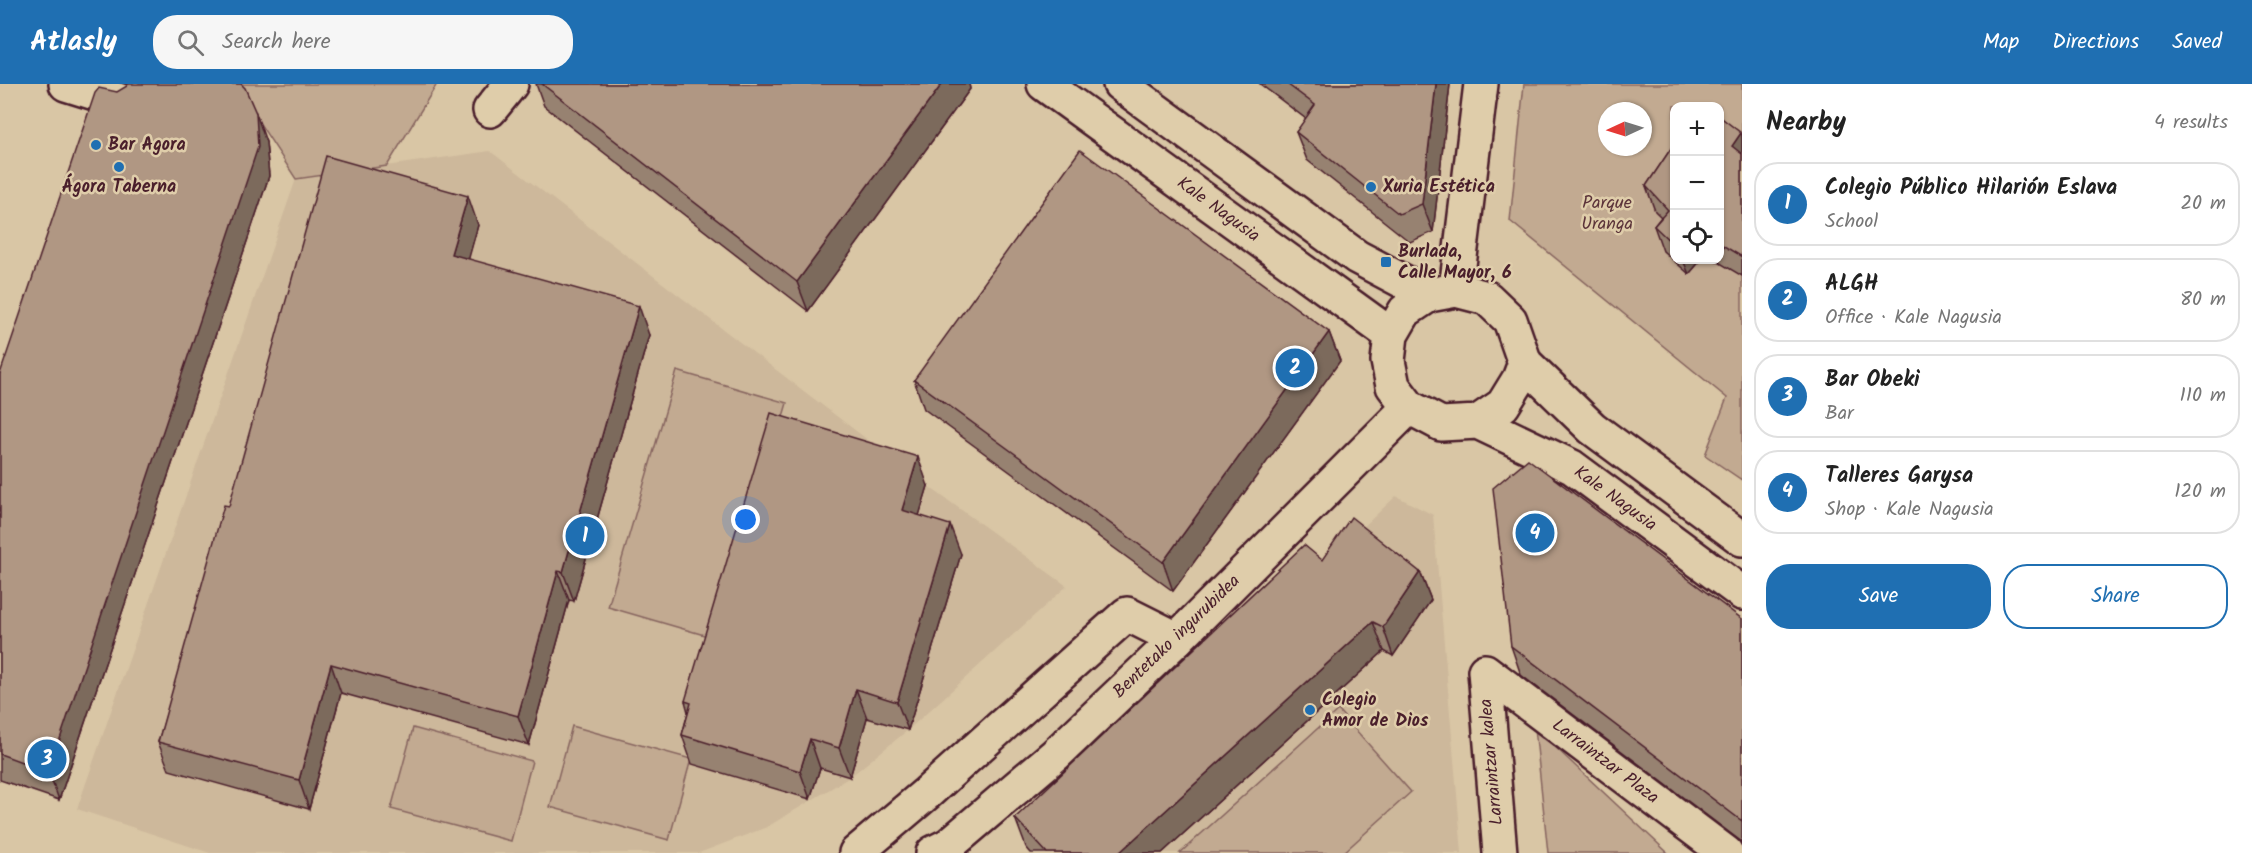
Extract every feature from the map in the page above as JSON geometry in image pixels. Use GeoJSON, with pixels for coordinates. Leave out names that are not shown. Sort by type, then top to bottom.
{"type":"FeatureCollection","features":[{"type":"Feature","properties":{"kind":"main road"},"geometry":{"type":"LineString","coordinates":[[66,84],[124,102]]}},
{"type":"Feature","properties":{"kind":"main road"},"geometry":{"type":"LineString","coordinates":[[490,110],[511,84]]}},
{"type":"Feature","properties":{"kind":"main road","name":"Kale Nagusia"},"geometry":{"type":"LineString","coordinates":[[1044,84],[1391,335]]}},
{"type":"Feature","properties":{"kind":"main road"},"geometry":{"type":"LineString","coordinates":[[1120,84],[1357,256],[1442,292],[1487,298],[1510,320],[1525,363],[1592,428],[1742,539]]}},
{"type":"Feature","properties":{"kind":"main road"},"geometry":{"type":"LineString","coordinates":[[1442,292],[1481,84]]}},
{"type":"Feature","properties":{"kind":"main road"},"geometry":{"type":"LineString","coordinates":[[1442,292],[1405,311],[1391,335],[1388,361],[1393,386],[1409,407],[1441,424],[1478,422],[1503,405],[1519,379],[1525,363]]}},
{"type":"Feature","properties":{"kind":"main road","name":"Bentetako ingurubidea"},"geometry":{"type":"LineString","coordinates":[[933,853],[949,845],[1055,755],[1177,639],[1409,407]]}},
{"type":"Feature","properties":{"kind":"main road","name":"Kale Nagusia"},"geometry":{"type":"LineString","coordinates":[[1478,422],[1572,467],[1742,593]]}},
{"type":"Feature","properties":{"kind":"main road"},"geometry":{"type":"LineString","coordinates":[[856,853],[936,785],[1127,614],[1177,639]]}},
{"type":"Feature","properties":{"kind":"main road","name":"Larraintzar kalea"},"geometry":{"type":"LineString","coordinates":[[1485,671],[1500,853]]}},
{"type":"Feature","properties":{"kind":"main road","name":"Larraintzar Plaza"},"geometry":{"type":"LineString","coordinates":[[1485,671],[1725,853]]}},
{"type":"Feature","properties":{"kind":"shaded area"},"geometry":{"type":"Polygon","coordinates":[[[490,151],[928,486],[1067,586],[908,730],[850,777],[767,827],[699,853],[210,853],[77,809],[296,179],[490,151]]]}},
{"type":"Feature","properties":{"kind":"shaded area","name":"Colegio Amor de Dios"},"geometry":{"type":"Polygon","coordinates":[[[1396,496],[1433,515],[1462,853],[1029,853],[1026,847],[1396,496]]]}},
{"type":"Feature","properties":{"kind":"green space"},"geometry":{"type":"Polygon","coordinates":[[[210,84],[437,84],[387,166],[296,179],[255,116],[210,84]]]}},
{"type":"Feature","properties":{"kind":"green space","name":"Parque Uranga"},"geometry":{"type":"Polygon","coordinates":[[[1524,84],[1742,84],[1742,480],[1705,455],[1727,398],[1510,221],[1524,84]]]}},
{"type":"Feature","properties":{"kind":"green space"},"geometry":{"type":"Polygon","coordinates":[[[677,371],[787,403],[718,639],[608,607],[677,371]]]}},
{"type":"Feature","properties":{"kind":"green space"},"geometry":{"type":"Polygon","coordinates":[[[1338,710],[1411,792],[1343,853],[1180,853],[1338,710]]]}},
{"type":"Feature","properties":{"kind":"green space"},"geometry":{"type":"Polygon","coordinates":[[[572,726],[691,759],[669,840],[550,807],[572,726]]]}},
{"type":"Feature","properties":{"kind":"green space"},"geometry":{"type":"Polygon","coordinates":[[[413,728],[532,761],[511,841],[391,809],[413,728]]]}},
{"type":"Feature","properties":{"kind":"green space"},"geometry":{"type":"Polygon","coordinates":[[[1535,728],[1668,853],[1548,853],[1535,728]]]}},
{"type":"Feature","properties":{"kind":"building"},"geometry":{"type":"Polygon","coordinates":[[[128,84],[241,84],[256,113],[258,147],[49,772],[0,754],[0,374],[95,93],[99,88],[117,92],[128,84]]]}},
{"type":"Feature","properties":{"kind":"building"},"geometry":{"type":"Polygon","coordinates":[[[542,84],[942,84],[797,282],[542,84]]]}},
{"type":"Feature","properties":{"kind":"building"},"geometry":{"type":"Polygon","coordinates":[[[1287,84],[1436,84],[1422,204],[1399,214],[1296,132],[1315,105],[1287,84]]]}},
{"type":"Feature","properties":{"kind":"building"},"geometry":{"type":"Polygon","coordinates":[[[1724,120],[1741,133],[1732,146],[1742,154],[1742,257],[1724,246],[1724,120]]]}},
{"type":"Feature","properties":{"kind":"building"},"geometry":{"type":"Polygon","coordinates":[[[1080,150],[1329,332],[1163,562],[914,380],[1080,150]]]}},
{"type":"Feature","properties":{"kind":"building"},"geometry":{"type":"Polygon","coordinates":[[[1670,150],[1670,241],[1654,226],[1668,210],[1646,186],[1670,150]]]}},
{"type":"Feature","properties":{"kind":"building"},"geometry":{"type":"Polygon","coordinates":[[[326,156],[468,196],[451,254],[639,306],[563,572],[558,571],[518,716],[331,664],[299,780],[158,742],[224,505],[229,506],[326,156]]]}},
{"type":"Feature","properties":{"kind":"building"},"geometry":{"type":"Polygon","coordinates":[[[771,413],[918,457],[902,510],[950,525],[897,702],[856,689],[839,748],[810,739],[800,771],[682,735],[691,703],[685,701],[771,413]]]}},
{"type":"Feature","properties":{"kind":"building"},"geometry":{"type":"Polygon","coordinates":[[[1528,459],[1742,619],[1742,821],[1511,646],[1493,488],[1528,459]]]}},
{"type":"Feature","properties":{"kind":"building"},"geometry":{"type":"Polygon","coordinates":[[[1351,517],[1420,572],[1383,627],[1373,622],[1119,853],[1047,853],[1015,818],[1304,545],[1322,560],[1351,517]]]}},
{"type":"Feature","properties":{"kind":"place","name":"Bar Agora"},"geometry":{"type":"Point","coordinates":[96,145]}},
{"type":"Feature","properties":{"kind":"place","name":"Ágora Taberna"},"geometry":{"type":"Point","coordinates":[119,167]}},
{"type":"Feature","properties":{"kind":"place","name":"Xuria Estética"},"geometry":{"type":"Point","coordinates":[1371,187]}},
{"type":"Feature","properties":{"kind":"place","name":"Burlada, Calle Mayor, 6"},"geometry":{"type":"Point","coordinates":[1386,262]}},
{"type":"Feature","properties":{"kind":"place","name":"ALGH"},"geometry":{"type":"Point","coordinates":[1295,368]}},
{"type":"Feature","properties":{"kind":"place","name":"Talleres Garysa"},"geometry":{"type":"Point","coordinates":[1535,533]}},
{"type":"Feature","properties":{"kind":"place","name":"Colegio Público Hilarión Eslava"},"geometry":{"type":"Point","coordinates":[585,536]}},
{"type":"Feature","properties":{"kind":"place","name":"Colegio Amor de Dios"},"geometry":{"type":"Point","coordinates":[1310,710]}},
{"type":"Feature","properties":{"kind":"place","name":"Bar Obeki"},"geometry":{"type":"Point","coordinates":[47,759]}}]}
